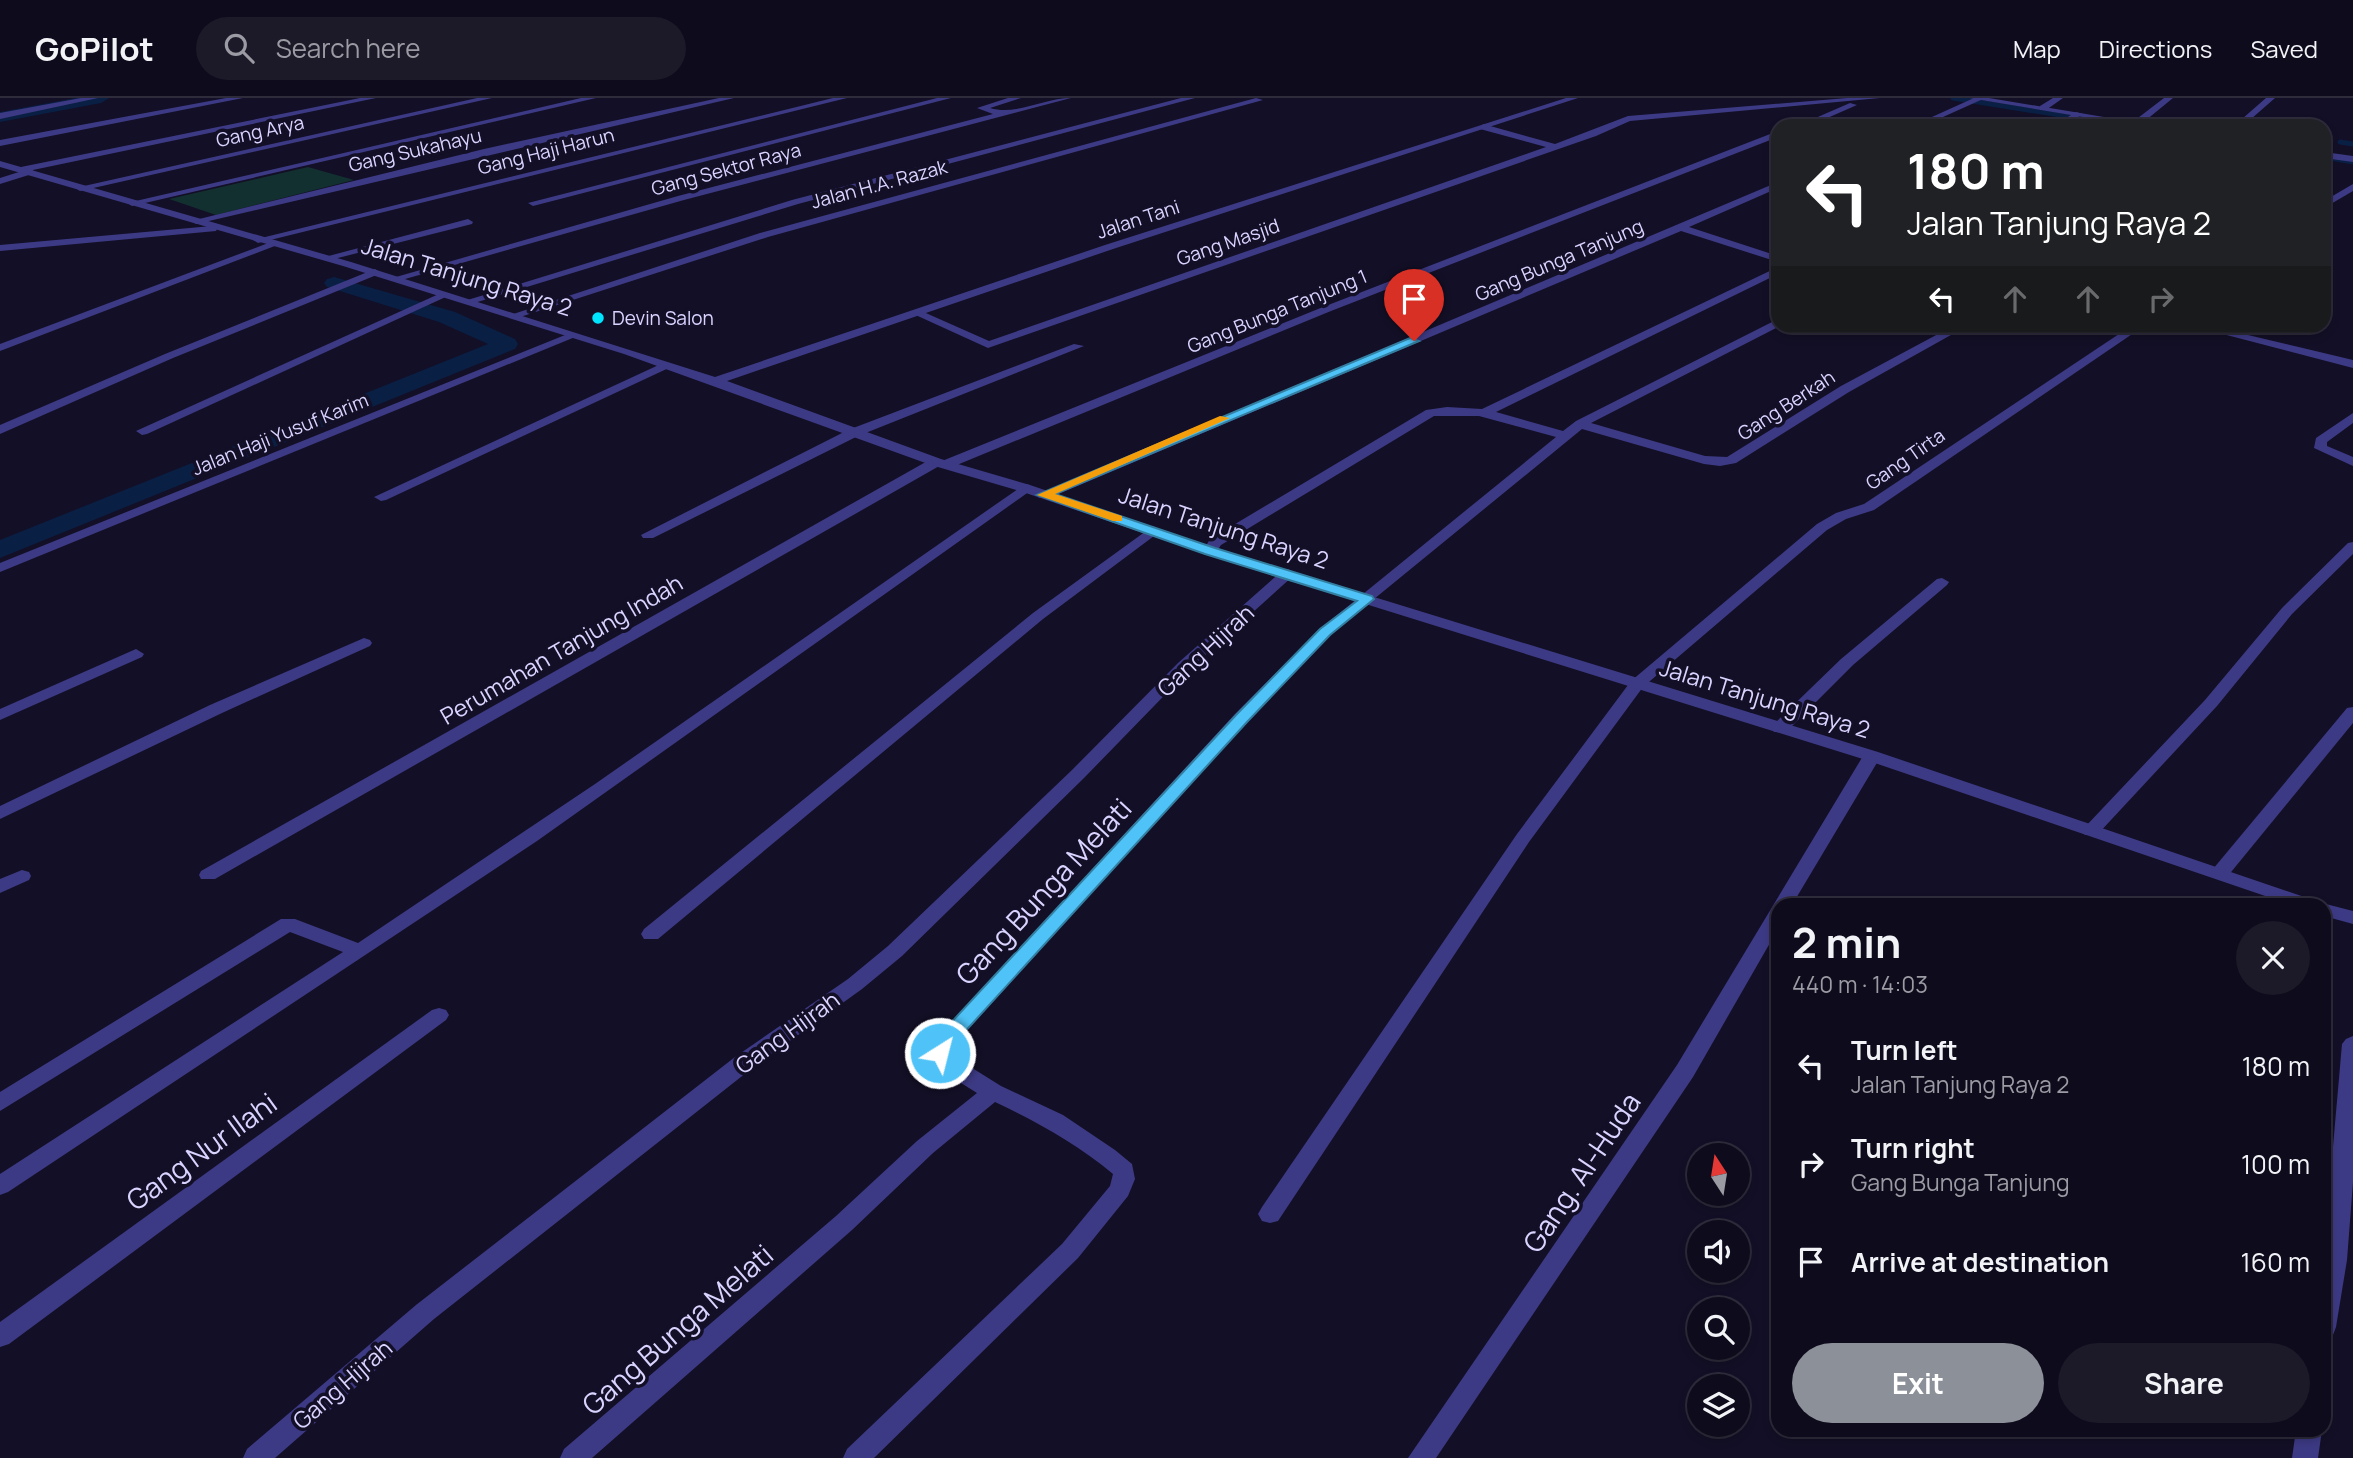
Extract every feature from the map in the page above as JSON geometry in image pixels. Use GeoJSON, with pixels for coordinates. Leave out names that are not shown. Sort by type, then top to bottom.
{"type":"FeatureCollection","features":[{"type":"Feature","properties":{"kind":"street"},"geometry":{"type":"LineString","coordinates":[[0,116],[94,98]]}},
{"type":"Feature","properties":{"kind":"street"},"geometry":{"type":"LineString","coordinates":[[0,143],[239,98]]}},
{"type":"Feature","properties":{"kind":"street"},"geometry":{"type":"LineString","coordinates":[[0,181],[25,171],[372,98]]}},
{"type":"Feature","properties":{"kind":"street","name":"Gang Arya"},"geometry":{"type":"LineString","coordinates":[[80,188],[488,98]]}},
{"type":"Feature","properties":{"kind":"street"},"geometry":{"type":"LineString","coordinates":[[132,203],[592,98]]}},
{"type":"Feature","properties":{"kind":"street","name":"Gang Sukahayu"},"geometry":{"type":"LineString","coordinates":[[119,238],[190,219],[730,98]]}},
{"type":"Feature","properties":{"kind":"street","name":"Gang Haji Harun"},"geometry":{"type":"LineString","coordinates":[[258,240],[842,98]]}},
{"type":"Feature","properties":{"kind":"street"},"geometry":{"type":"LineString","coordinates":[[533,202],[947,98]]}},
{"type":"Feature","properties":{"kind":"street"},"geometry":{"type":"LineString","coordinates":[[1004,115],[981,108],[1017,98]]}},
{"type":"Feature","properties":{"kind":"street","name":"Gang Sektor Raya"},"geometry":{"type":"LineString","coordinates":[[394,279],[681,198],[1067,98]]}},
{"type":"Feature","properties":{"kind":"street"},"geometry":{"type":"LineString","coordinates":[[467,302],[795,202],[1191,98]]}},
{"type":"Feature","properties":{"kind":"street","name":"Jalan Tani"},"geometry":{"type":"LineString","coordinates":[[715,381],[915,312],[1574,98]]}},
{"type":"Feature","properties":{"kind":"street","name":"Gang Masjid"},"geometry":{"type":"LineString","coordinates":[[915,312],[988,345],[1628,119],[1876,98]]}},
{"type":"Feature","properties":{"kind":"street"},"geometry":{"type":"LineString","coordinates":[[2043,108],[2059,98]]}},
{"type":"Feature","properties":{"kind":"street"},"geometry":{"type":"LineString","coordinates":[[2142,119],[2169,98]]}},
{"type":"Feature","properties":{"kind":"street"},"geometry":{"type":"LineString","coordinates":[[2246,119],[2271,98]]}},
{"type":"Feature","properties":{"kind":"street","name":"Jalan H.A. Razak"},"geometry":{"type":"LineString","coordinates":[[513,316],[764,234],[1259,100]]}},
{"type":"Feature","properties":{"kind":"street"},"geometry":{"type":"LineString","coordinates":[[1819,119],[1849,107],[1854,100]]}},
{"type":"Feature","properties":{"kind":"street"},"geometry":{"type":"LineString","coordinates":[[1932,119],[1975,100],[2043,108],[2102,119]]}},
{"type":"Feature","properties":{"kind":"street"},"geometry":{"type":"LineString","coordinates":[[782,112],[824,128]]}},
{"type":"Feature","properties":{"kind":"street"},"geometry":{"type":"LineString","coordinates":[[2070,119],[2075,116]]}},
{"type":"Feature","properties":{"kind":"street"},"geometry":{"type":"LineString","coordinates":[[1483,127],[1555,147]]}},
{"type":"Feature","properties":{"kind":"street","name":"Gang Bunga Tanjung 1"},"geometry":{"type":"LineString","coordinates":[[942,463],[1327,309],[1771,137]]}},
{"type":"Feature","properties":{"kind":"street"},"geometry":{"type":"LineString","coordinates":[[2331,156],[2353,159]]}},
{"type":"Feature","properties":{"kind":"street","name":"Jalan Tanjung Raya 2"},"geometry":{"type":"LineString","coordinates":[[0,164],[375,272],[441,297],[467,302],[574,335],[715,381],[853,433],[1210,551],[1872,756],[2293,898]]}},
{"type":"Feature","properties":{"kind":"street"},"geometry":{"type":"LineString","coordinates":[[2331,201],[2353,187]]}},
{"type":"Feature","properties":{"kind":"street","name":"Gang Bunga Tanjung"},"geometry":{"type":"LineString","coordinates":[[0,1186],[160,1078],[359,951],[1035,491],[1496,307],[1771,188]]}},
{"type":"Feature","properties":{"kind":"street"},"geometry":{"type":"LineString","coordinates":[[326,258],[468,222]]}},
{"type":"Feature","properties":{"kind":"street"},"geometry":{"type":"LineString","coordinates":[[1680,227],[1771,257]]}},
{"type":"Feature","properties":{"kind":"street"},"geometry":{"type":"LineString","coordinates":[[0,248],[219,229]]}},
{"type":"Feature","properties":{"kind":"street"},"geometry":{"type":"LineString","coordinates":[[0,348],[275,244]]}},
{"type":"Feature","properties":{"kind":"street"},"geometry":{"type":"LineString","coordinates":[[0,430],[375,272]]}},
{"type":"Feature","properties":{"kind":"street"},"geometry":{"type":"LineString","coordinates":[[1483,413],[1771,273]]}},
{"type":"Feature","properties":{"kind":"street"},"geometry":{"type":"LineString","coordinates":[[142,431],[441,297]]}},
{"type":"Feature","properties":{"kind":"street"},"geometry":{"type":"LineString","coordinates":[[1368,599],[1580,425],[1771,326]]}},
{"type":"Feature","properties":{"kind":"street","name":"Gang Berkah"},"geometry":{"type":"LineString","coordinates":[[1580,425],[1704,460],[1731,460],[1845,389],[1948,333]]}},
{"type":"Feature","properties":{"kind":"street","name":"Gang Tirta"},"geometry":{"type":"LineString","coordinates":[[1270,1214],[1523,838],[1637,684],[1822,527],[1841,516],[1869,508],[2128,333]]}},
{"type":"Feature","properties":{"kind":"street"},"geometry":{"type":"LineString","coordinates":[[2226,333],[2353,364]]}},
{"type":"Feature","properties":{"kind":"street","name":"Jalan Haji Yusuf Karim"},"geometry":{"type":"LineString","coordinates":[[0,568],[574,335]]}},
{"type":"Feature","properties":{"kind":"street"},"geometry":{"type":"LineString","coordinates":[[648,535],[853,433],[1078,346]]}},
{"type":"Feature","properties":{"kind":"street"},"geometry":{"type":"LineString","coordinates":[[381,497],[667,366]]}},
{"type":"Feature","properties":{"kind":"street"},"geometry":{"type":"LineString","coordinates":[[1210,551],[1215,542],[1430,413],[1454,410],[1483,413],[1566,436]]}},
{"type":"Feature","properties":{"kind":"street"},"geometry":{"type":"LineString","coordinates":[[2353,417],[2320,441],[2321,448],[2328,454],[2353,462]]}},
{"type":"Feature","properties":{"kind":"street","name":"Perumahan Tanjung Indah"},"geometry":{"type":"LineString","coordinates":[[208,875],[942,463]]}},
{"type":"Feature","properties":{"kind":"street"},"geometry":{"type":"LineString","coordinates":[[651,934],[1038,616],[1153,530]]}},
{"type":"Feature","properties":{"kind":"street"},"geometry":{"type":"LineString","coordinates":[[2091,831],[2211,703],[2287,611],[2353,546]]}},
{"type":"Feature","properties":{"kind":"street","name":"Gang Hijrah"},"geometry":{"type":"LineString","coordinates":[[256,1458],[435,1304],[743,1063],[855,984],[895,951],[1078,774],[1184,666],[1288,573]]}},
{"type":"Feature","properties":{"kind":"street"},"geometry":{"type":"LineString","coordinates":[[1780,728],[1855,655],[1942,582]]}},
{"type":"Feature","properties":{"kind":"street","name":"Gang Bunga Melati"},"geometry":{"type":"LineString","coordinates":[[573,1458],[834,1232],[925,1147],[993,1092],[945,1062],[940,1053],[941,1046],[1241,718],[1325,632],[1368,599]]}},
{"type":"Feature","properties":{"kind":"street"},"geometry":{"type":"LineString","coordinates":[[0,813],[216,709],[364,643]]}},
{"type":"Feature","properties":{"kind":"street"},"geometry":{"type":"LineString","coordinates":[[0,715],[136,654]]}},
{"type":"Feature","properties":{"kind":"street"},"geometry":{"type":"LineString","coordinates":[[2220,873],[2353,712]]}},
{"type":"Feature","properties":{"kind":"street"},"geometry":{"type":"LineString","coordinates":[[1786,898],[1872,756]]}},
{"type":"Feature","properties":{"kind":"street"},"geometry":{"type":"LineString","coordinates":[[0,887],[22,876]]}},
{"type":"Feature","properties":{"kind":"street"},"geometry":{"type":"LineString","coordinates":[[2331,911],[2353,918]]}},
{"type":"Feature","properties":{"kind":"street"},"geometry":{"type":"LineString","coordinates":[[0,1103],[288,924],[359,951]]}},
{"type":"Feature","properties":{"kind":"street","name":"Gang. Al-Huda"},"geometry":{"type":"LineString","coordinates":[[1421,1458],[1664,1103],[1771,924]]}},
{"type":"Feature","properties":{"kind":"street","name":"Gang Nur Ilahi"},"geometry":{"type":"LineString","coordinates":[[0,1336],[439,1015]]}},
{"type":"Feature","properties":{"kind":"street"},"geometry":{"type":"LineString","coordinates":[[2331,1284],[2353,1044]]}},
{"type":"Feature","properties":{"kind":"street"},"geometry":{"type":"LineString","coordinates":[[856,1458],[1070,1251],[1120,1190],[1124,1170],[1107,1156],[1055,1121],[993,1092]]}},
{"type":"Feature","properties":{"kind":"street"},"geometry":{"type":"LineString","coordinates":[[2305,1458],[2308,1437]]}},
{"type":"Feature","properties":{"kind":"green space"},"geometry":{"type":"Polygon","coordinates":[[[308,167],[354,180],[216,215],[169,199],[308,167]]]}},
{"type":"Feature","properties":{"kind":"waterway"},"geometry":{"type":"LineString","coordinates":[[0,117],[101,98]]}},
{"type":"Feature","properties":{"kind":"waterway"},"geometry":{"type":"LineString","coordinates":[[1953,98],[2085,119]]}},
{"type":"Feature","properties":{"kind":"waterway"},"geometry":{"type":"LineString","coordinates":[[2340,142],[2353,144]]}},
{"type":"Feature","properties":{"kind":"waterway"},"geometry":{"type":"LineString","coordinates":[[2331,158],[2353,162]]}},
{"type":"Feature","properties":{"kind":"waterway"},"geometry":{"type":"LineString","coordinates":[[0,550],[507,344],[447,317],[334,283]]}},
{"type":"Feature","properties":{"kind":"slow traffic"},"geometry":{"type":"LineString","coordinates":[[1117,519],[1044,495],[1224,418]]}},
{"type":"Feature","properties":{"kind":"place","name":"Devin Salon"},"geometry":{"type":"Point","coordinates":[598,318]}},
{"type":"Feature","properties":{"kind":"route"},"geometry":{"type":"LineString","coordinates":[[940,1053],[941,1046],[1241,718],[1325,632],[1368,599],[1210,551],[1044,495],[1159,444],[1414,341]]}}]}
